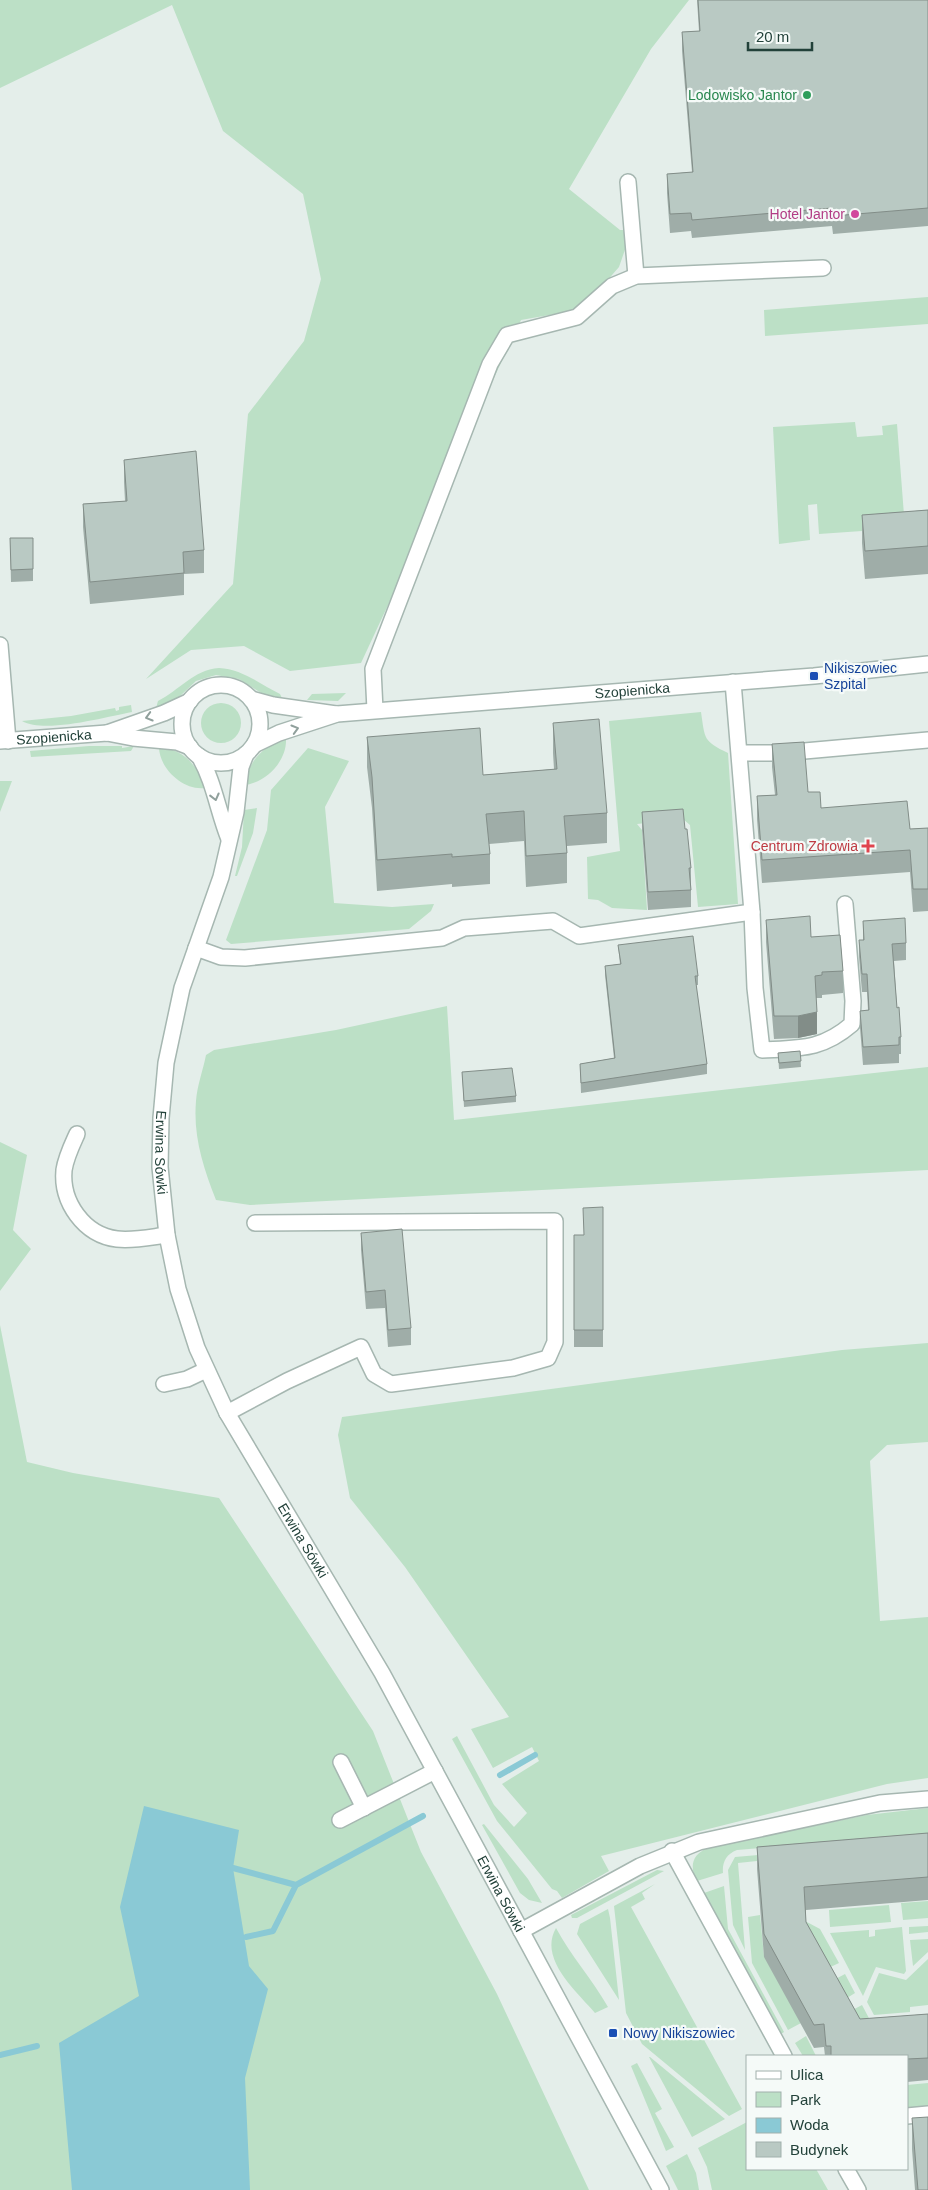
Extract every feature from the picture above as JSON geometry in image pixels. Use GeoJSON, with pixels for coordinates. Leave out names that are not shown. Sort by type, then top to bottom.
{"type":"FeatureCollection","features":[{"type":"Feature","properties":{"kind":"street"},"geometry":{"type":"LineString","coordinates":[[628,182],[636,276]]}},
{"type":"Feature","properties":{"kind":"street"},"geometry":{"type":"LineString","coordinates":[[375,710],[373,669],[490,364],[507,335],[577,317],[612,286],[636,276],[823,268]]}},
{"type":"Feature","properties":{"kind":"street"},"geometry":{"type":"LineString","coordinates":[[0,645],[4,741]]}},
{"type":"Feature","properties":{"kind":"street","name":"Szopienicka"},"geometry":{"type":"LineString","coordinates":[[250,749],[267,737],[337,714],[928,664]]}},
{"type":"Feature","properties":{"kind":"street"},"geometry":{"type":"LineString","coordinates":[[733,682],[752,912],[755,988],[762,1050],[806,1048],[836,1038],[852,1024],[854,1001],[844,904]]}},
{"type":"Feature","properties":{"kind":"street"},"geometry":{"type":"LineString","coordinates":[[194,751],[210,761],[223,763],[235,760],[250,749],[259,733],[260,720],[251,699],[232,686],[208,687],[190,701],[182,723],[184,736],[194,751],[208,770],[220,819],[228,839]]}},
{"type":"Feature","properties":{"kind":"street","name":"Szopienicka"},"geometry":{"type":"LineString","coordinates":[[251,699],[263,704],[337,714]]}},
{"type":"Feature","properties":{"kind":"street","name":"Szopienicka"},"geometry":{"type":"LineString","coordinates":[[108,733],[164,713],[190,701]]}},
{"type":"Feature","properties":{"kind":"street","name":"Szopienicka"},"geometry":{"type":"LineString","coordinates":[[4,741],[108,733],[177,742],[194,751]]}},
{"type":"Feature","properties":{"kind":"street"},"geometry":{"type":"LineString","coordinates":[[740,753],[782,754],[928,740]]}},
{"type":"Feature","properties":{"kind":"street","name":"Erwina Sówki"},"geometry":{"type":"LineString","coordinates":[[250,749],[241,767],[236,812],[228,839],[221,877],[196,948],[174,1020],[163,1092],[160,1167],[167,1235],[178,1289],[206,1370],[227,1413],[349,1615],[661,2190]]}},
{"type":"Feature","properties":{"kind":"street"},"geometry":{"type":"LineString","coordinates":[[196,948],[221,957],[245,958],[442,938],[464,928],[553,921],[579,936],[752,912]]}},
{"type":"Feature","properties":{"kind":"street"},"geometry":{"type":"LineString","coordinates":[[77,1134],[66,1160],[64,1178],[71,1206],[83,1222],[99,1234],[116,1239],[167,1235]]}},
{"type":"Feature","properties":{"kind":"street"},"geometry":{"type":"LineString","coordinates":[[227,1413],[287,1381],[361,1347],[374,1374],[391,1384],[513,1368],[548,1358],[555,1342],[555,1221],[255,1223]]}},
{"type":"Feature","properties":{"kind":"street"},"geometry":{"type":"LineString","coordinates":[[164,1384],[187,1379],[206,1370]]}},
{"type":"Feature","properties":{"kind":"street"},"geometry":{"type":"LineString","coordinates":[[341,1762],[364,1808]]}},
{"type":"Feature","properties":{"kind":"street"},"geometry":{"type":"LineString","coordinates":[[340,1820],[435,1771]]}},
{"type":"Feature","properties":{"kind":"street"},"geometry":{"type":"LineString","coordinates":[[521,1930],[640,1866],[672,1851],[727,1835],[880,1803],[928,1799]]}},
{"type":"Feature","properties":{"kind":"street"},"geometry":{"type":"LineString","coordinates":[[672,1851],[783,2055]]}},
{"type":"Feature","properties":{"kind":"street"},"geometry":{"type":"LineString","coordinates":[[908,2116],[928,2114]]}},
{"type":"Feature","properties":{"kind":"street"},"geometry":{"type":"LineString","coordinates":[[847,2170],[858,2190]]}},
{"type":"Feature","properties":{"kind":"green space"},"geometry":{"type":"Polygon","coordinates":[[[0,0],[689,0],[651,49],[569,189],[620,230],[625,230],[627,244],[619,267],[599,290],[572,311],[521,320],[361,663],[290,671],[244,646],[191,650],[146,679],[233,584],[248,414],[304,341],[321,279],[303,194],[223,131],[172,5],[0,88],[0,0]]]}},
{"type":"Feature","properties":{"kind":"green space"},"geometry":{"type":"Polygon","coordinates":[[[928,297],[928,324],[765,336],[764,310],[928,297]]]}},
{"type":"Feature","properties":{"kind":"green space"},"geometry":{"type":"Polygon","coordinates":[[[855,422],[857,437],[883,435],[882,426],[897,424],[905,528],[819,534],[817,504],[808,505],[810,540],[779,544],[773,427],[855,422]]]}},
{"type":"Feature","properties":{"kind":"green space"},"geometry":{"type":"Polygon","coordinates":[[[219,668],[235,671],[251,678],[280,694],[283,700],[266,696],[239,679],[216,675],[196,681],[178,698],[156,708],[158,701],[194,676],[219,668]]]}},
{"type":"Feature","properties":{"kind":"green space"},"geometry":{"type":"Polygon","coordinates":[[[346,693],[338,701],[307,700],[312,694],[346,693]]]}},
{"type":"Feature","properties":{"kind":"green space"},"geometry":{"type":"Polygon","coordinates":[[[225,703],[232,706],[238,712],[241,723],[240,731],[232,740],[225,743],[217,743],[210,740],[202,731],[201,719],[204,712],[213,704],[225,703]]]}},
{"type":"Feature","properties":{"kind":"green space"},"geometry":{"type":"Polygon","coordinates":[[[131,705],[132,712],[76,723],[45,726],[32,725],[22,721],[71,716],[115,708],[116,711],[119,710],[119,707],[131,705]]]}},
{"type":"Feature","properties":{"kind":"green space"},"geometry":{"type":"Polygon","coordinates":[[[701,712],[703,728],[707,738],[714,745],[728,753],[738,904],[698,907],[690,825],[683,819],[637,824],[642,830],[647,910],[612,908],[598,900],[588,899],[587,857],[620,851],[609,721],[701,712]]]}},
{"type":"Feature","properties":{"kind":"green space"},"geometry":{"type":"Polygon","coordinates":[[[286,739],[283,755],[274,769],[260,780],[244,785],[253,762],[263,750],[286,739]]]}},
{"type":"Feature","properties":{"kind":"green space"},"geometry":{"type":"Polygon","coordinates":[[[89,746],[122,746],[122,748],[134,746],[131,751],[31,757],[30,751],[89,746]]]}},
{"type":"Feature","properties":{"kind":"green space"},"geometry":{"type":"Polygon","coordinates":[[[159,747],[176,751],[189,760],[205,788],[189,786],[174,776],[163,763],[159,747]]]}},
{"type":"Feature","properties":{"kind":"green space"},"geometry":{"type":"Polygon","coordinates":[[[308,748],[349,761],[325,807],[334,903],[392,907],[434,904],[431,911],[409,929],[231,944],[226,940],[267,830],[271,790],[308,748]]]}},
{"type":"Feature","properties":{"kind":"green space"},"geometry":{"type":"Polygon","coordinates":[[[0,781],[12,781],[0,812],[0,781]]]}},
{"type":"Feature","properties":{"kind":"green space"},"geometry":{"type":"Polygon","coordinates":[[[257,808],[253,833],[237,876],[235,876],[242,847],[244,810],[257,808]]]}},
{"type":"Feature","properties":{"kind":"green space"},"geometry":{"type":"Polygon","coordinates":[[[447,1006],[454,1120],[928,1067],[928,1170],[250,1205],[216,1200],[200,1151],[195,1114],[199,1084],[206,1055],[214,1050],[336,1030],[447,1006]]]}},
{"type":"Feature","properties":{"kind":"green space"},"geometry":{"type":"Polygon","coordinates":[[[0,1142],[27,1155],[13,1230],[31,1249],[0,1291],[0,1142]]]}},
{"type":"Feature","properties":{"kind":"green space"},"geometry":{"type":"Polygon","coordinates":[[[0,1325],[27,1462],[73,1473],[219,1498],[373,1731],[421,1852],[497,1994],[589,2190],[0,2190],[0,1325]]]}},
{"type":"Feature","properties":{"kind":"green space"},"geometry":{"type":"Polygon","coordinates":[[[928,1343],[928,1442],[887,1445],[870,1461],[880,1621],[928,1617],[928,1778],[887,1784],[601,1856],[609,1871],[562,1898],[557,1891],[552,1889],[497,1821],[452,1739],[457,1736],[494,1805],[514,1827],[527,1813],[502,1784],[539,1761],[532,1747],[493,1768],[471,1729],[509,1717],[405,1567],[350,1498],[338,1435],[342,1417],[842,1350],[928,1343]]]}},
{"type":"Feature","properties":{"kind":"green space"},"geometry":{"type":"Polygon","coordinates":[[[928,1808],[928,1834],[737,1850],[726,1859],[723,1873],[697,1881],[693,1871],[695,1857],[708,1848],[867,1815],[928,1808]]]}},
{"type":"Feature","properties":{"kind":"green space"},"geometry":{"type":"Polygon","coordinates":[[[484,1824],[528,1879],[542,1903],[529,1900],[520,1893],[482,1825],[484,1824]]]}},
{"type":"Feature","properties":{"kind":"green space"},"geometry":{"type":"Polygon","coordinates":[[[928,1841],[758,1869],[757,1861],[738,1863],[745,1950],[733,1925],[728,1870],[735,1857],[928,1841]]]}},
{"type":"Feature","properties":{"kind":"green space"},"geometry":{"type":"Polygon","coordinates":[[[657,1870],[664,1871],[577,1918],[572,1918],[571,1915],[657,1870]]]}},
{"type":"Feature","properties":{"kind":"green space"},"geometry":{"type":"Polygon","coordinates":[[[655,1884],[642,1893],[645,1899],[631,1907],[742,2109],[729,2116],[642,2044],[626,2013],[614,1906],[655,1884]]]}},
{"type":"Feature","properties":{"kind":"green space"},"geometry":{"type":"Polygon","coordinates":[[[724,1886],[728,1929],[784,2032],[781,2034],[704,1893],[724,1886]]]}},
{"type":"Feature","properties":{"kind":"green space"},"geometry":{"type":"Polygon","coordinates":[[[928,1901],[928,1918],[903,1920],[901,1903],[928,1901]]]}},
{"type":"Feature","properties":{"kind":"green space"},"geometry":{"type":"Polygon","coordinates":[[[889,1905],[891,1922],[830,1927],[829,1910],[889,1905]]]}},
{"type":"Feature","properties":{"kind":"green space"},"geometry":{"type":"Polygon","coordinates":[[[608,1909],[619,2000],[577,1934],[580,1924],[608,1909]]]}},
{"type":"Feature","properties":{"kind":"green space"},"geometry":{"type":"Polygon","coordinates":[[[760,1915],[764,1956],[801,2023],[788,2030],[752,1963],[748,1917],[760,1915]]]}},
{"type":"Feature","properties":{"kind":"green space"},"geometry":{"type":"Polygon","coordinates":[[[805,1921],[820,1929],[839,1963],[822,1971],[805,1921]]]}},
{"type":"Feature","properties":{"kind":"green space"},"geometry":{"type":"Polygon","coordinates":[[[928,1926],[928,1932],[909,1934],[909,1927],[928,1926]]]}},
{"type":"Feature","properties":{"kind":"green space"},"geometry":{"type":"Polygon","coordinates":[[[902,1927],[906,1971],[904,1974],[876,1967],[863,1996],[830,1933],[869,1930],[869,1937],[875,1936],[875,1930],[902,1927]]]}},
{"type":"Feature","properties":{"kind":"green space"},"geometry":{"type":"Polygon","coordinates":[[[556,1928],[608,2007],[595,2013],[562,1974],[552,1951],[552,1940],[556,1928]]]}},
{"type":"Feature","properties":{"kind":"green space"},"geometry":{"type":"Polygon","coordinates":[[[928,1939],[928,1952],[913,1966],[910,1940],[928,1939]]]}},
{"type":"Feature","properties":{"kind":"green space"},"geometry":{"type":"Polygon","coordinates":[[[928,1959],[928,2005],[910,2007],[910,2012],[874,2015],[867,2002],[879,1973],[906,1980],[928,1959]]]}},
{"type":"Feature","properties":{"kind":"green space"},"geometry":{"type":"Polygon","coordinates":[[[845,1974],[855,1993],[839,2003],[828,1983],[845,1974]]]}},
{"type":"Feature","properties":{"kind":"green space"},"geometry":{"type":"Polygon","coordinates":[[[862,2005],[871,2022],[871,2041],[845,2014],[862,2005]]]}},
{"type":"Feature","properties":{"kind":"green space"},"geometry":{"type":"Polygon","coordinates":[[[806,2036],[816,2055],[802,2055],[795,2043],[806,2036]]]}},
{"type":"Feature","properties":{"kind":"green space"},"geometry":{"type":"Polygon","coordinates":[[[650,2057],[725,2119],[692,2137],[650,2057]]]}},
{"type":"Feature","properties":{"kind":"green space"},"geometry":{"type":"Polygon","coordinates":[[[637,2063],[662,2109],[655,2113],[674,2147],[666,2151],[631,2066],[637,2063]]]}},
{"type":"Feature","properties":{"kind":"green space"},"geometry":{"type":"Polygon","coordinates":[[[928,2083],[928,2107],[908,2108],[908,2085],[928,2083]]]}},
{"type":"Feature","properties":{"kind":"green space"},"geometry":{"type":"Polygon","coordinates":[[[746,2123],[746,2170],[817,2170],[828,2190],[712,2190],[707,2167],[698,2148],[746,2123]]]}},
{"type":"Feature","properties":{"kind":"green space"},"geometry":{"type":"Polygon","coordinates":[[[687,2154],[696,2173],[699,2190],[678,2190],[666,2166],[687,2154]]]}},
{"type":"Feature","properties":{"kind":"water"},"geometry":{"type":"Polygon","coordinates":[[[144,1806],[239,1830],[233,1868],[249,1966],[268,1989],[245,2078],[250,2190],[72,2190],[59,2043],[139,1996],[120,1907],[144,1806]]]}},
{"type":"Feature","properties":{"kind":"building","name":"Lodowisko Jantor"},"geometry":{"type":"Polygon","coordinates":[[[698,0],[928,0],[928,208],[833,216],[832,208],[692,220],[691,213],[670,214],[667,174],[693,172],[682,32],[700,31],[698,0]]]}},
{"type":"Feature","properties":{"kind":"building"},"geometry":{"type":"Polygon","coordinates":[[[196,451],[204,550],[183,552],[184,573],[90,582],[83,504],[127,501],[124,460],[196,451]]]}},
{"type":"Feature","properties":{"kind":"building"},"geometry":{"type":"Polygon","coordinates":[[[928,510],[928,546],[865,551],[862,515],[928,510]]]}},
{"type":"Feature","properties":{"kind":"building"},"geometry":{"type":"Polygon","coordinates":[[[10,538],[33,538],[33,569],[11,570],[10,538]]]}},
{"type":"Feature","properties":{"kind":"building"},"geometry":{"type":"Polygon","coordinates":[[[599,719],[607,813],[564,816],[567,853],[526,856],[524,811],[486,814],[490,854],[452,857],[452,854],[377,860],[372,777],[367,737],[480,728],[483,775],[557,769],[553,723],[599,719]]]}},
{"type":"Feature","properties":{"kind":"building"},"geometry":{"type":"Polygon","coordinates":[[[804,742],[808,792],[820,792],[821,808],[907,801],[910,829],[928,828],[928,889],[913,889],[910,850],[762,860],[757,796],[777,795],[772,744],[804,742]]]}},
{"type":"Feature","properties":{"kind":"building"},"geometry":{"type":"Polygon","coordinates":[[[683,809],[691,868],[689,868],[691,890],[648,892],[642,812],[683,809]]]}},
{"type":"Feature","properties":{"kind":"building"},"geometry":{"type":"Polygon","coordinates":[[[810,916],[811,937],[840,935],[843,971],[822,972],[822,975],[815,976],[817,1012],[798,1016],[774,1016],[766,920],[810,916]]]}},
{"type":"Feature","properties":{"kind":"building"},"geometry":{"type":"Polygon","coordinates":[[[905,918],[906,943],[892,944],[897,1008],[899,1007],[901,1037],[899,1037],[899,1045],[863,1047],[860,1011],[869,1010],[867,974],[862,974],[859,940],[864,940],[863,921],[905,918]]]}},
{"type":"Feature","properties":{"kind":"building"},"geometry":{"type":"Polygon","coordinates":[[[693,936],[698,976],[695,976],[707,1064],[581,1083],[580,1064],[615,1058],[605,966],[621,964],[618,945],[693,936]]]}},
{"type":"Feature","properties":{"kind":"building"},"geometry":{"type":"Polygon","coordinates":[[[800,1051],[801,1061],[779,1063],[778,1053],[800,1051]]]}},
{"type":"Feature","properties":{"kind":"building"},"geometry":{"type":"Polygon","coordinates":[[[512,1068],[516,1096],[464,1101],[462,1072],[512,1068]]]}},
{"type":"Feature","properties":{"kind":"building"},"geometry":{"type":"Polygon","coordinates":[[[603,1207],[603,1330],[574,1330],[574,1235],[584,1235],[583,1208],[603,1207]]]}},
{"type":"Feature","properties":{"kind":"building"},"geometry":{"type":"Polygon","coordinates":[[[402,1229],[411,1328],[388,1330],[385,1290],[366,1292],[361,1233],[402,1229]]]}},
{"type":"Feature","properties":{"kind":"building"},"geometry":{"type":"Polygon","coordinates":[[[928,1833],[928,1877],[804,1887],[806,1922],[860,2019],[928,2014],[928,2058],[908,2059],[908,2055],[831,2055],[831,2046],[826,2046],[824,2024],[814,2025],[764,1934],[757,1847],[928,1833]]]}},
{"type":"Feature","properties":{"kind":"building"},"geometry":{"type":"Polygon","coordinates":[[[928,2117],[928,2190],[918,2190],[912,2118],[928,2117]]]}},
{"type":"Feature","properties":{"kind":"waterway"},"geometry":{"type":"LineString","coordinates":[[500,1775],[535,1755]]}},
{"type":"Feature","properties":{"kind":"waterway"},"geometry":{"type":"LineString","coordinates":[[246,1937],[273,1931],[296,1885],[423,1816]]}},
{"type":"Feature","properties":{"kind":"waterway"},"geometry":{"type":"LineString","coordinates":[[233,1868],[296,1885]]}},
{"type":"Feature","properties":{"kind":"waterway"},"geometry":{"type":"LineString","coordinates":[[0,2055],[37,2046]]}},
{"type":"Feature","properties":{"kind":"place","name":"Lodowisko Jantor"},"geometry":{"type":"Point","coordinates":[807,95]}},
{"type":"Feature","properties":{"kind":"place","name":"Hotel Jantor"},"geometry":{"type":"Point","coordinates":[855,214]}},
{"type":"Feature","properties":{"kind":"place","name":"Nikiszowiec Szpital"},"geometry":{"type":"Point","coordinates":[814,676]}},
{"type":"Feature","properties":{"kind":"place","name":"Centrum Zdrowia"},"geometry":{"type":"Point","coordinates":[868,846]}},
{"type":"Feature","properties":{"kind":"place","name":"Nowy Nikiszowiec"},"geometry":{"type":"Point","coordinates":[613,2033]}}]}
